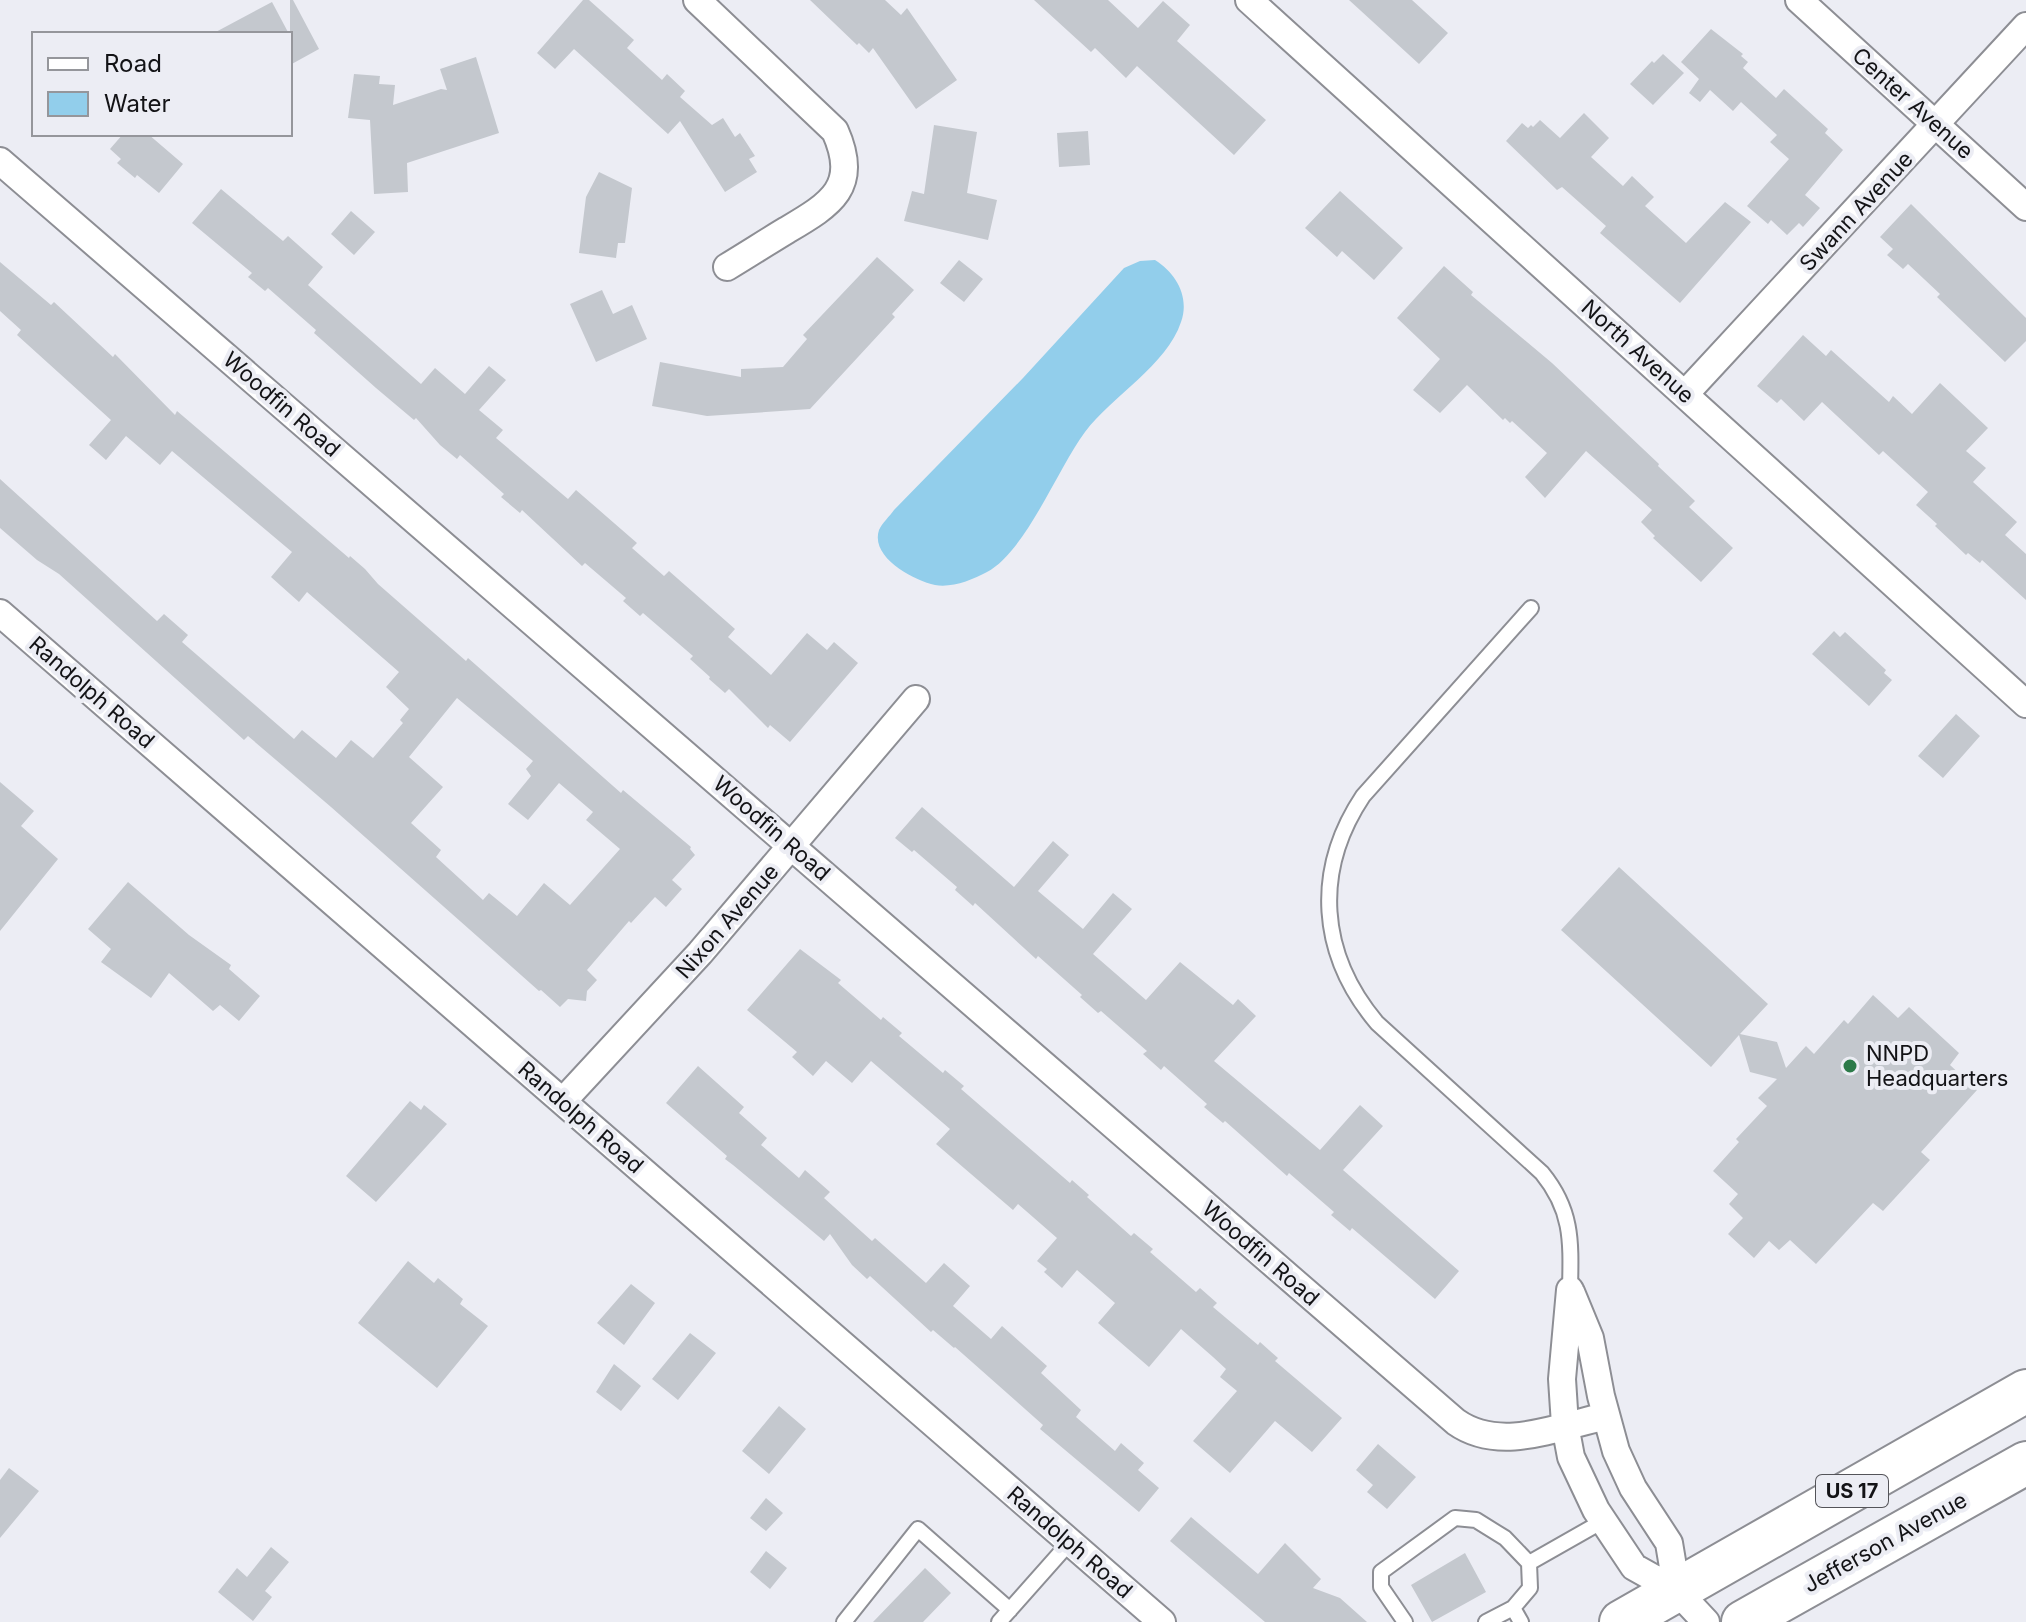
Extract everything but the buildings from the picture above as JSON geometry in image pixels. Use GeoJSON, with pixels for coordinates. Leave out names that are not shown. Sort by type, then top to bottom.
{"type":"FeatureCollection","features":[{"type":"Feature","properties":{"kind":"main road","name":"US 17"},"geometry":{"type":"LineString","coordinates":[[1621,1622],[2026,1391]]}},
{"type":"Feature","properties":{"kind":"main road","name":"Jefferson Avenue"},"geometry":{"type":"LineString","coordinates":[[1743,1622],[2026,1463]]}},
{"type":"Feature","properties":{"kind":"street"},"geometry":{"type":"LineString","coordinates":[[697,0],[835,131],[843,149],[845,169],[837,192],[825,207],[727,267]]}},
{"type":"Feature","properties":{"kind":"street","name":"North Avenue"},"geometry":{"type":"LineString","coordinates":[[1249,0],[2026,704]]}},
{"type":"Feature","properties":{"kind":"street","name":"Center Avenue"},"geometry":{"type":"LineString","coordinates":[[1799,0],[2026,207]]}},
{"type":"Feature","properties":{"kind":"street","name":"Swann Avenue"},"geometry":{"type":"LineString","coordinates":[[1685,394],[2026,26]]}},
{"type":"Feature","properties":{"kind":"street","name":"Woodfin Road"},"geometry":{"type":"LineString","coordinates":[[0,161],[1456,1422],[1470,1432],[1495,1438],[1519,1436],[1606,1416]]}},
{"type":"Feature","properties":{"kind":"street","name":"Randolph Road"},"geometry":{"type":"LineString","coordinates":[[0,613],[1162,1622]]}},
{"type":"Feature","properties":{"kind":"street","name":"Nixon Avenue"},"geometry":{"type":"LineString","coordinates":[[563,1101],[700,953],[916,699]]}},
{"type":"Feature","properties":{"kind":"street"},"geometry":{"type":"LineString","coordinates":[[1570,1290],[1590,1338],[1616,1451],[1633,1488],[1669,1543],[1677,1591]]}},
{"type":"Feature","properties":{"kind":"street"},"geometry":{"type":"LineString","coordinates":[[1570,1290],[1562,1379],[1571,1457],[1603,1521],[1634,1567],[1677,1591],[1706,1622]]}},
{"type":"Feature","properties":{"kind":"lane"},"geometry":{"type":"LineString","coordinates":[[1531,608],[1363,796],[1334,855],[1329,908],[1339,963],[1361,1004],[1385,1031],[1542,1173],[1562,1201],[1570,1234],[1570,1290]]}},
{"type":"Feature","properties":{"kind":"lane"},"geometry":{"type":"LineString","coordinates":[[1405,1622],[1381,1587],[1381,1572],[1455,1518],[1476,1520],[1505,1538],[1529,1563],[1530,1588],[1513,1608],[1486,1622]]}},
{"type":"Feature","properties":{"kind":"lane"},"geometry":{"type":"LineString","coordinates":[[1529,1563],[1603,1521]]}},
{"type":"Feature","properties":{"kind":"lane"},"geometry":{"type":"LineString","coordinates":[[844,1622],[918,1529],[1010,1610]]}},
{"type":"Feature","properties":{"kind":"lane"},"geometry":{"type":"LineString","coordinates":[[999,1622],[1070,1542]]}},
{"type":"Feature","properties":{"kind":"lane"},"geometry":{"type":"LineString","coordinates":[[1513,1608],[1521,1622]]}},
{"type":"Feature","properties":{"kind":"water"},"geometry":{"type":"Polygon","coordinates":[[[1155,260],[1175,279],[1182,295],[1183,313],[1174,338],[1152,366],[1085,432],[1015,546],[987,572],[955,584],[935,585],[895,566],[881,549],[878,540],[880,527],[894,510],[1023,378],[1124,268],[1140,261],[1155,260]]]}},
{"type":"Feature","properties":{"kind":"place","name":"NNPD Headquarters"},"geometry":{"type":"Point","coordinates":[1850,1066]}}]}
